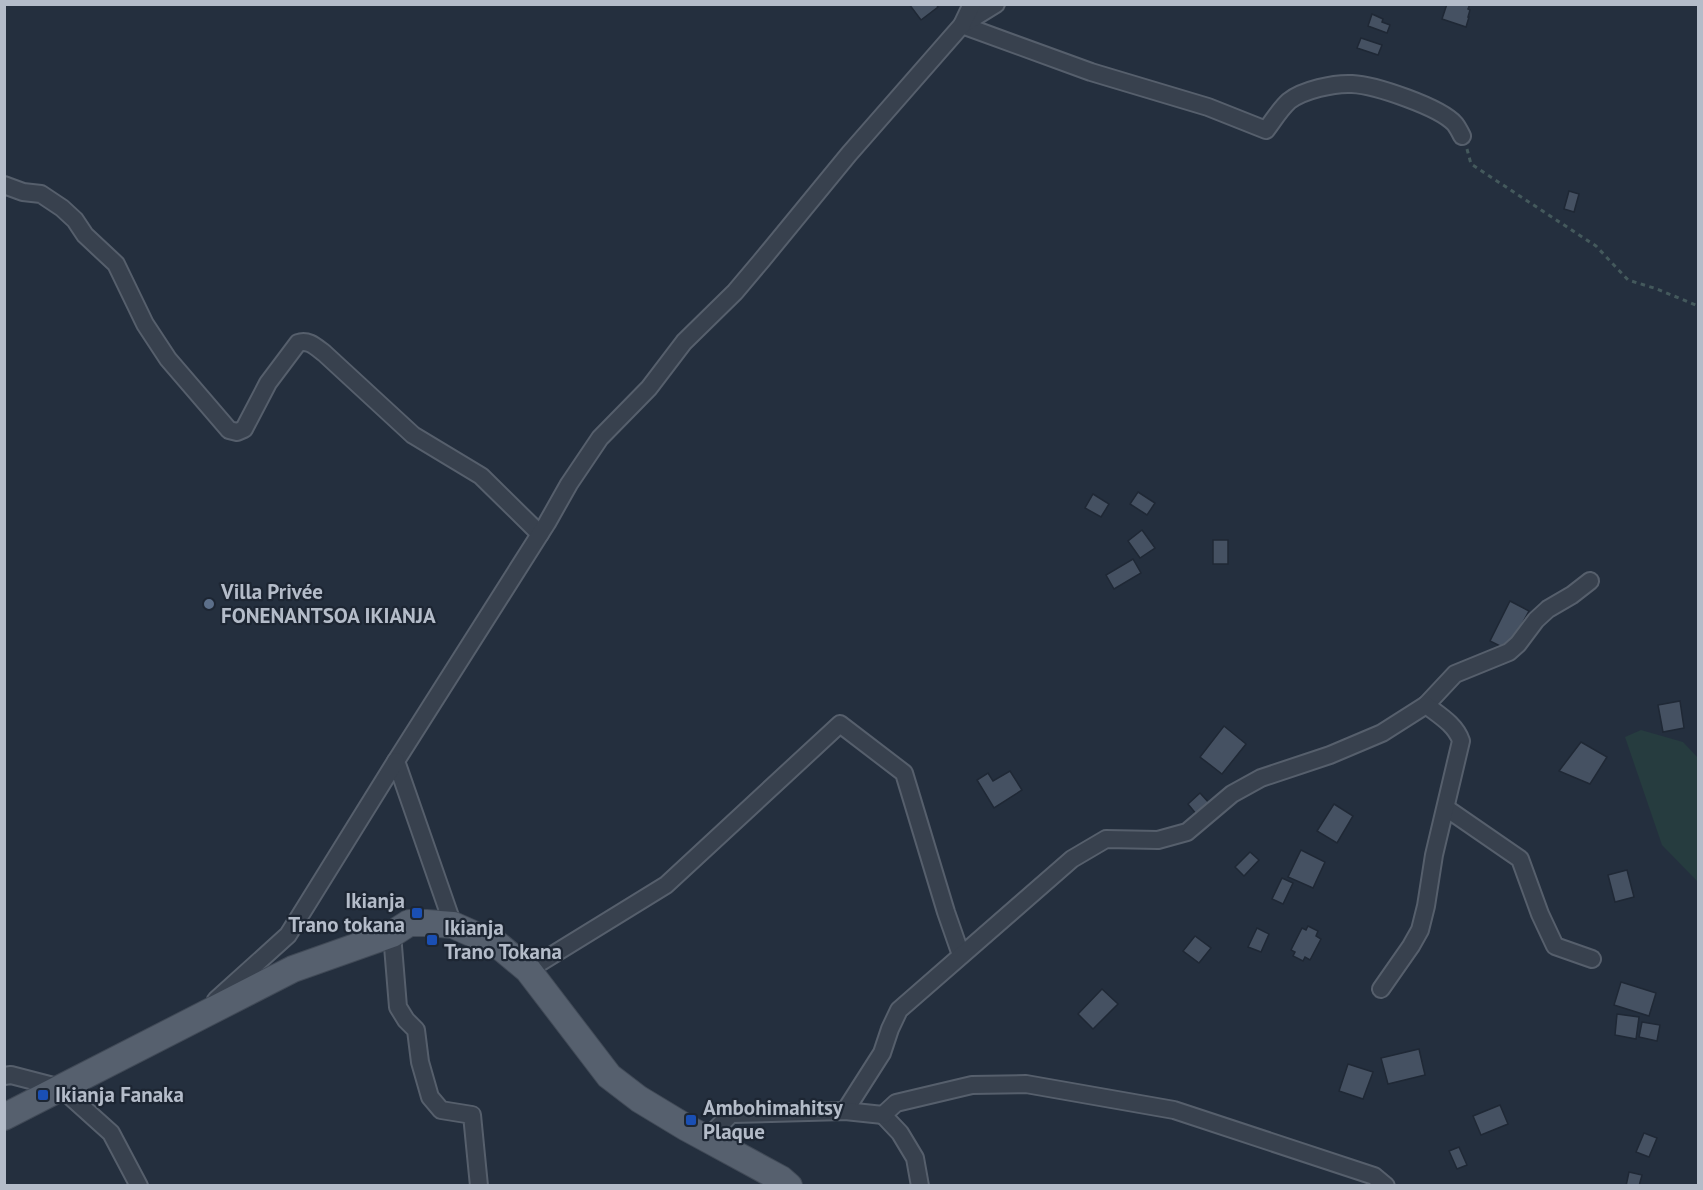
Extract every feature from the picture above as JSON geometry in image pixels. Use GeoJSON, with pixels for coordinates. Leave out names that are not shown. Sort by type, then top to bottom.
{"type":"FeatureCollection","features":[{"type":"Feature","properties":{"kind":"main road"},"geometry":{"type":"LineString","coordinates":[[4,1117],[293,969],[392,934],[409,923],[426,923],[453,926],[498,945],[528,970],[609,1076],[639,1099],[789,1185]]}},
{"type":"Feature","properties":{"kind":"street"},"geometry":{"type":"LineString","coordinates":[[193,1021],[288,935],[600,438],[649,388],[684,342],[735,292],[849,154],[962,25],[972,4]]}},
{"type":"Feature","properties":{"kind":"street"},"geometry":{"type":"LineString","coordinates":[[962,25],[996,4]]}},
{"type":"Feature","properties":{"kind":"street"},"geometry":{"type":"LineString","coordinates":[[962,25],[1091,72],[1208,107],[1266,130],[1290,100],[1325,87],[1350,84],[1372,87],[1436,111],[1454,123],[1462,136]]}},
{"type":"Feature","properties":{"kind":"street"},"geometry":{"type":"LineString","coordinates":[[4,185],[22,192],[41,194],[62,208],[116,264],[145,324],[168,359],[229,430],[237,432],[244,429],[268,383],[298,343],[310,343],[324,352],[413,435],[481,476],[540,534]]}},
{"type":"Feature","properties":{"kind":"street"},"geometry":{"type":"LineString","coordinates":[[844,1111],[882,1053],[899,1010],[1071,859],[1106,839],[1158,840],[1187,831],[1232,794],[1261,778],[1330,755],[1382,733],[1426,705],[1455,674],[1509,652],[1548,609],[1590,581]]}},
{"type":"Feature","properties":{"kind":"street"},"geometry":{"type":"LineString","coordinates":[[1382,988],[1420,930],[1434,855],[1461,741],[1454,728],[1426,705]]}},
{"type":"Feature","properties":{"kind":"street"},"geometry":{"type":"LineString","coordinates":[[528,970],[666,885],[840,724],[904,773],[961,955]]}},
{"type":"Feature","properties":{"kind":"street"},"geometry":{"type":"LineString","coordinates":[[396,761],[453,926]]}},
{"type":"Feature","properties":{"kind":"street"},"geometry":{"type":"LineString","coordinates":[[1446,808],[1520,859],[1540,914],[1555,946],[1592,959]]}},
{"type":"Feature","properties":{"kind":"street"},"geometry":{"type":"LineString","coordinates":[[392,934],[398,1007],[416,1030],[420,1062],[430,1097],[441,1110],[472,1115],[478,1185]]}},
{"type":"Feature","properties":{"kind":"street"},"geometry":{"type":"LineString","coordinates":[[4,1076],[11,1075],[61,1089],[111,1133],[140,1185]]}},
{"type":"Feature","properties":{"kind":"street"},"geometry":{"type":"LineString","coordinates":[[883,1115],[896,1103],[972,1085],[1026,1084],[1174,1110],[1374,1176],[1386,1185]]}},
{"type":"Feature","properties":{"kind":"street"},"geometry":{"type":"LineString","coordinates":[[707,1138],[731,1114],[844,1111],[883,1115],[900,1133],[915,1158],[920,1185]]}},
{"type":"Feature","properties":{"kind":"path"},"geometry":{"type":"LineString","coordinates":[[1462,136],[1472,164],[1596,246],[1628,280],[1698,306]]}},
{"type":"Feature","properties":{"kind":"green space"},"geometry":{"type":"Polygon","coordinates":[[[1641,730],[1683,742],[1698,758],[1698,882],[1662,845],[1625,737],[1641,730]]]}},
{"type":"Feature","properties":{"kind":"building"},"geometry":{"type":"Polygon","coordinates":[[[909,4],[936,4],[938,7],[921,20],[909,4]]]}},
{"type":"Feature","properties":{"kind":"building"},"geometry":{"type":"Polygon","coordinates":[[[1447,4],[1470,4],[1466,27],[1442,19],[1447,4]]]}},
{"type":"Feature","properties":{"kind":"building"},"geometry":{"type":"Polygon","coordinates":[[[1372,14],[1390,25],[1387,33],[1368,26],[1372,14]]]}},
{"type":"Feature","properties":{"kind":"building"},"geometry":{"type":"Polygon","coordinates":[[[1361,38],[1382,45],[1378,55],[1357,48],[1361,38]]]}},
{"type":"Feature","properties":{"kind":"building"},"geometry":{"type":"Polygon","coordinates":[[[1569,191],[1579,194],[1574,212],[1564,209],[1569,191]]]}},
{"type":"Feature","properties":{"kind":"building"},"geometry":{"type":"Polygon","coordinates":[[[1138,492],[1155,503],[1147,515],[1130,504],[1138,492]]]}},
{"type":"Feature","properties":{"kind":"building"},"geometry":{"type":"Polygon","coordinates":[[[1093,494],[1109,504],[1101,517],[1085,508],[1093,494]]]}},
{"type":"Feature","properties":{"kind":"building"},"geometry":{"type":"Polygon","coordinates":[[[1142,530],[1155,548],[1140,558],[1128,541],[1142,530]]]}},
{"type":"Feature","properties":{"kind":"building"},"geometry":{"type":"Polygon","coordinates":[[[1213,540],[1228,540],[1228,564],[1213,564],[1213,540]]]}},
{"type":"Feature","properties":{"kind":"building"},"geometry":{"type":"Polygon","coordinates":[[[1133,559],[1141,573],[1114,589],[1106,575],[1133,559]]]}},
{"type":"Feature","properties":{"kind":"building"},"geometry":{"type":"Polygon","coordinates":[[[1510,601],[1529,611],[1508,650],[1490,641],[1510,601]]]}},
{"type":"Feature","properties":{"kind":"building"},"geometry":{"type":"Polygon","coordinates":[[[1680,701],[1684,728],[1663,732],[1658,705],[1680,701]]]}},
{"type":"Feature","properties":{"kind":"building"},"geometry":{"type":"Polygon","coordinates":[[[1224,726],[1246,744],[1222,774],[1200,757],[1224,726]]]}},
{"type":"Feature","properties":{"kind":"building"},"geometry":{"type":"Polygon","coordinates":[[[1581,742],[1607,757],[1590,784],[1559,771],[1581,742]]]}},
{"type":"Feature","properties":{"kind":"building"},"geometry":{"type":"Polygon","coordinates":[[[1010,771],[1022,790],[994,808],[977,780],[988,773],[993,781],[1010,771]]]}},
{"type":"Feature","properties":{"kind":"building"},"geometry":{"type":"Polygon","coordinates":[[[1200,793],[1210,804],[1197,815],[1188,804],[1200,793]]]}},
{"type":"Feature","properties":{"kind":"building"},"geometry":{"type":"Polygon","coordinates":[[[1334,804],[1353,816],[1337,843],[1317,831],[1334,804]]]}},
{"type":"Feature","properties":{"kind":"building"},"geometry":{"type":"Polygon","coordinates":[[[1301,850],[1325,862],[1313,888],[1288,877],[1301,850]]]}},
{"type":"Feature","properties":{"kind":"building"},"geometry":{"type":"Polygon","coordinates":[[[1250,852],[1259,860],[1244,876],[1235,867],[1250,852]]]}},
{"type":"Feature","properties":{"kind":"building"},"geometry":{"type":"Polygon","coordinates":[[[1627,870],[1634,897],[1615,902],[1608,875],[1627,870]]]}},
{"type":"Feature","properties":{"kind":"building"},"geometry":{"type":"Polygon","coordinates":[[[1282,878],[1293,883],[1283,904],[1272,899],[1282,878]]]}},
{"type":"Feature","properties":{"kind":"building"},"geometry":{"type":"Polygon","coordinates":[[[1308,926],[1318,931],[1316,936],[1321,939],[1310,960],[1305,957],[1303,961],[1293,956],[1295,952],[1291,950],[1302,928],[1306,930],[1308,926]]]}},
{"type":"Feature","properties":{"kind":"building"},"geometry":{"type":"Polygon","coordinates":[[[1257,928],[1269,934],[1261,952],[1248,947],[1257,928]]]}},
{"type":"Feature","properties":{"kind":"building"},"geometry":{"type":"Polygon","coordinates":[[[1195,936],[1211,948],[1199,963],[1183,951],[1195,936]]]}},
{"type":"Feature","properties":{"kind":"building"},"geometry":{"type":"Polygon","coordinates":[[[1621,982],[1656,993],[1649,1016],[1614,1005],[1621,982]]]}},
{"type":"Feature","properties":{"kind":"building"},"geometry":{"type":"Polygon","coordinates":[[[1102,989],[1118,1004],[1093,1029],[1078,1014],[1102,989]]]}},
{"type":"Feature","properties":{"kind":"building"},"geometry":{"type":"Polygon","coordinates":[[[1617,1014],[1639,1017],[1636,1039],[1615,1035],[1617,1014]]]}},
{"type":"Feature","properties":{"kind":"building"},"geometry":{"type":"Polygon","coordinates":[[[1642,1022],[1660,1025],[1657,1041],[1639,1037],[1642,1022]]]}},
{"type":"Feature","properties":{"kind":"building"},"geometry":{"type":"Polygon","coordinates":[[[1419,1049],[1425,1075],[1388,1084],[1381,1058],[1419,1049]]]}},
{"type":"Feature","properties":{"kind":"building"},"geometry":{"type":"Polygon","coordinates":[[[1348,1064],[1373,1072],[1363,1099],[1339,1091],[1348,1064]]]}},
{"type":"Feature","properties":{"kind":"building"},"geometry":{"type":"Polygon","coordinates":[[[1500,1105],[1508,1124],[1481,1135],[1473,1116],[1500,1105]]]}},
{"type":"Feature","properties":{"kind":"building"},"geometry":{"type":"Polygon","coordinates":[[[1644,1133],[1657,1138],[1649,1157],[1636,1152],[1644,1133]]]}},
{"type":"Feature","properties":{"kind":"building"},"geometry":{"type":"Polygon","coordinates":[[[1459,1147],[1467,1165],[1457,1169],[1449,1151],[1459,1147]]]}},
{"type":"Feature","properties":{"kind":"building"},"geometry":{"type":"Polygon","coordinates":[[[1629,1172],[1642,1175],[1639,1186],[1626,1186],[1629,1172]]]}},
{"type":"Feature","properties":{"kind":"place","name":"Villa Privée FONENANTSOA IKIANJA"},"geometry":{"type":"Point","coordinates":[209,604]}},
{"type":"Feature","properties":{"kind":"place","name":"Ikianja Trano tokana"},"geometry":{"type":"Point","coordinates":[417,913]}},
{"type":"Feature","properties":{"kind":"place","name":"Ikianja Trano Tokana"},"geometry":{"type":"Point","coordinates":[432,940]}},
{"type":"Feature","properties":{"kind":"place","name":"Ikianja Fanaka"},"geometry":{"type":"Point","coordinates":[43,1095]}},
{"type":"Feature","properties":{"kind":"place","name":"Ambohimahitsy Plaque"},"geometry":{"type":"Point","coordinates":[691,1120]}}]}
